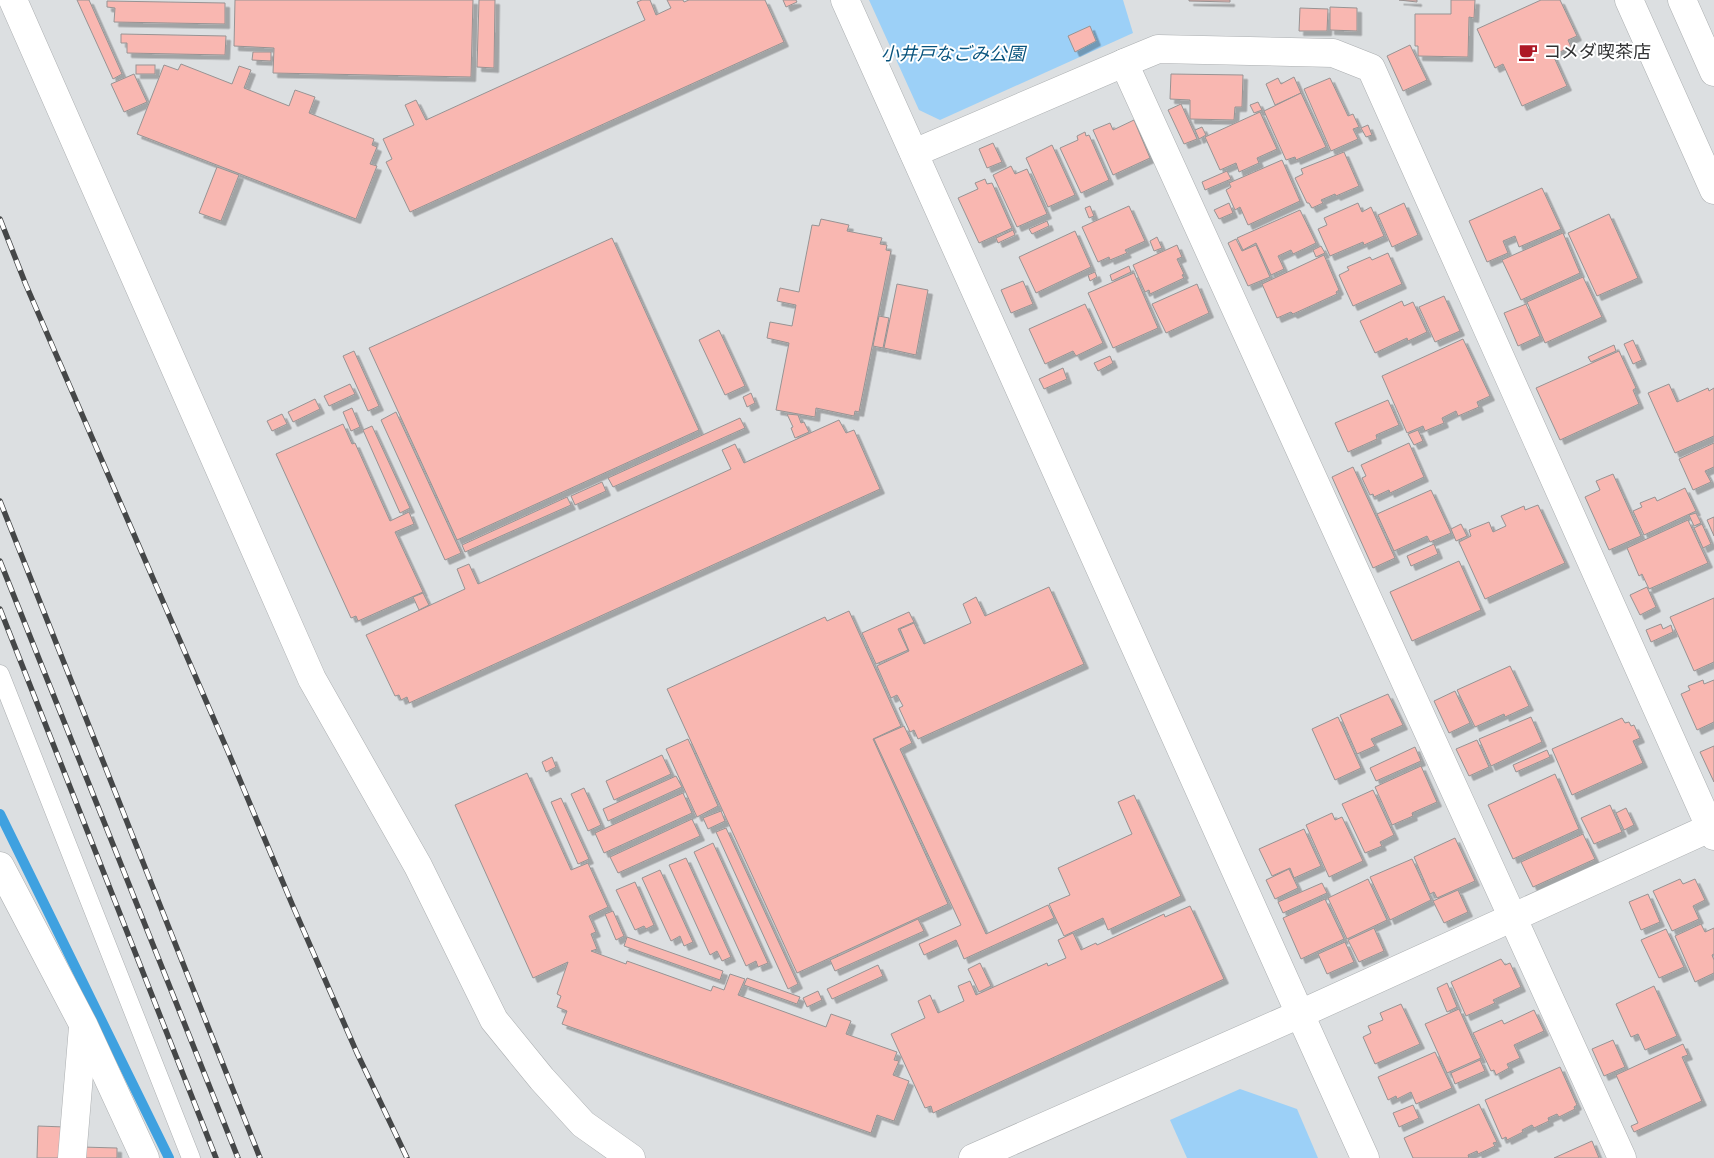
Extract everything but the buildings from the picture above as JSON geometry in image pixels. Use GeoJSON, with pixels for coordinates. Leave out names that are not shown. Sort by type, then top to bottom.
{"type":"FeatureCollection","features":[{"type":"Feature","properties":{"kind":"street"},"geometry":{"type":"LineString","coordinates":[[13,0],[312,679],[418,866],[494,1020],[542,1079],[583,1124],[631,1158]]}},
{"type":"Feature","properties":{"kind":"street"},"geometry":{"type":"LineString","coordinates":[[845,0],[1365,1158]]}},
{"type":"Feature","properties":{"kind":"street"},"geometry":{"type":"LineString","coordinates":[[1629,0],[1714,190]]}},
{"type":"Feature","properties":{"kind":"street"},"geometry":{"type":"LineString","coordinates":[[1682,0],[1714,72]]}},
{"type":"Feature","properties":{"kind":"street"},"geometry":{"type":"LineString","coordinates":[[914,153],[1158,49],[1333,53],[1371,68],[1713,830],[973,1158]]}},
{"type":"Feature","properties":{"kind":"street"},"geometry":{"type":"LineString","coordinates":[[1124,63],[1622,1158]]}},
{"type":"Feature","properties":{"kind":"street"},"geometry":{"type":"LineString","coordinates":[[0,866],[84,1026],[145,1158]]}},
{"type":"Feature","properties":{"kind":"street"},"geometry":{"type":"LineString","coordinates":[[72,1158],[84,1026]]}},
{"type":"Feature","properties":{"kind":"lane"},"geometry":{"type":"LineString","coordinates":[[0,674],[191,1158]]}},
{"type":"Feature","properties":{"kind":"green space","name":"小井戸なごみ公園"},"geometry":{"type":"Polygon","coordinates":[[[869,0],[1123,0],[1133,33],[940,120],[919,110],[869,0]]]}},
{"type":"Feature","properties":{"kind":"green space"},"geometry":{"type":"Polygon","coordinates":[[[1240,1089],[1297,1109],[1318,1158],[1187,1158],[1170,1120],[1240,1089]]]}},
{"type":"Feature","properties":{"kind":"waterway"},"geometry":{"type":"LineString","coordinates":[[0,814],[169,1158]]}},
{"type":"Feature","properties":{"kind":"railway"},"geometry":{"type":"LineString","coordinates":[[0,219],[26,285],[292,904],[357,1053],[407,1158]]}},
{"type":"Feature","properties":{"kind":"railway"},"geometry":{"type":"LineString","coordinates":[[0,501],[260,1158]]}},
{"type":"Feature","properties":{"kind":"railway"},"geometry":{"type":"LineString","coordinates":[[0,561],[238,1158]]}},
{"type":"Feature","properties":{"kind":"railway"},"geometry":{"type":"LineString","coordinates":[[0,609],[216,1158]]}},
{"type":"Feature","properties":{"kind":"place","name":"コメダ喫茶店"},"geometry":{"type":"Point","coordinates":[1528,52]}}]}
